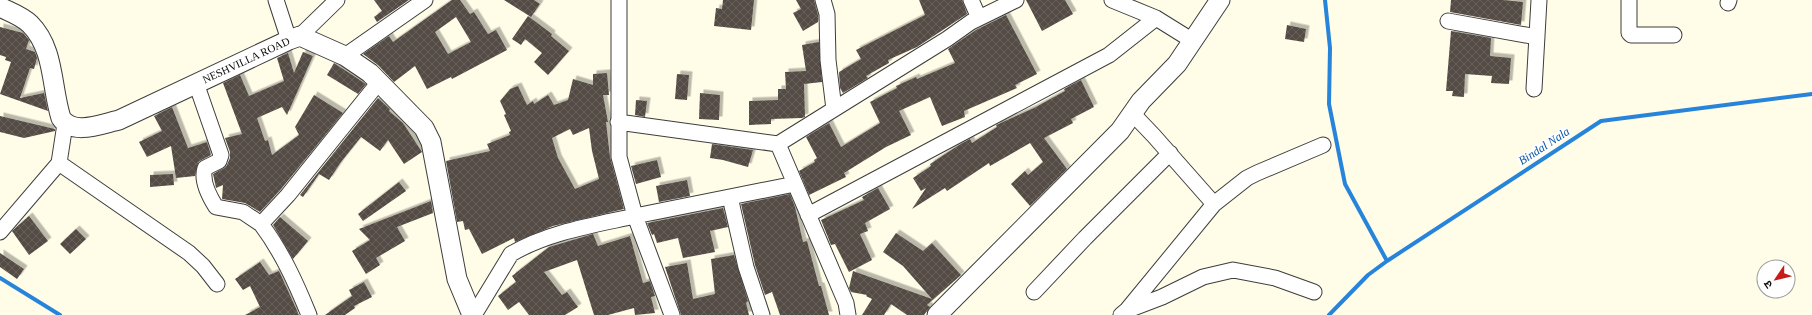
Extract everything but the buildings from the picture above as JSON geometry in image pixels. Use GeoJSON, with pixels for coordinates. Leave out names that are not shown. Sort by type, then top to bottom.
{"type":"FeatureCollection","features":[{"type":"Feature","properties":{"kind":"street"},"geometry":{"type":"LineString","coordinates":[[276,0],[294,38],[337,0]]}},
{"type":"Feature","properties":{"kind":"street"},"geometry":{"type":"LineString","coordinates":[[345,56],[425,0]]}},
{"type":"Feature","properties":{"kind":"street"},"geometry":{"type":"LineString","coordinates":[[619,0],[619,157],[635,216],[672,315]]}},
{"type":"Feature","properties":{"kind":"street"},"geometry":{"type":"LineString","coordinates":[[823,0],[828,28],[828,60],[834,109]]}},
{"type":"Feature","properties":{"kind":"street"},"geometry":{"type":"LineString","coordinates":[[971,0],[979,18]]}},
{"type":"Feature","properties":{"kind":"street"},"geometry":{"type":"LineString","coordinates":[[618,122],[778,144],[979,18],[1016,0]]}},
{"type":"Feature","properties":{"kind":"street"},"geometry":{"type":"LineString","coordinates":[[1112,0],[1156,18],[1193,41]]}},
{"type":"Feature","properties":{"kind":"street"},"geometry":{"type":"LineString","coordinates":[[937,315],[1120,131],[1141,101],[1177,64],[1220,0]]}},
{"type":"Feature","properties":{"kind":"street"},"geometry":{"type":"LineString","coordinates":[[1534,89],[1540,0]]}},
{"type":"Feature","properties":{"kind":"street"},"geometry":{"type":"LineString","coordinates":[[1629,0],[1629,33],[1631,35],[1674,35]]}},
{"type":"Feature","properties":{"kind":"street"},"geometry":{"type":"LineString","coordinates":[[0,7],[29,23],[38,34],[50,64],[58,110],[65,124],[59,163],[0,232]]}},
{"type":"Feature","properties":{"kind":"street"},"geometry":{"type":"LineString","coordinates":[[808,216],[1109,55],[1156,18]]}},
{"type":"Feature","properties":{"kind":"street"},"geometry":{"type":"LineString","coordinates":[[1448,21],[1537,37]]}},
{"type":"Feature","properties":{"kind":"street","name":"NESHVILLA ROAD"},"geometry":{"type":"LineString","coordinates":[[65,124],[76,128],[119,120],[294,38],[345,56],[370,72],[428,134],[431,142],[457,279],[473,315]]}},
{"type":"Feature","properties":{"kind":"street"},"geometry":{"type":"LineString","coordinates":[[261,224],[288,195],[379,82]]}},
{"type":"Feature","properties":{"kind":"street"},"geometry":{"type":"LineString","coordinates":[[196,83],[221,155],[220,161],[205,168],[203,174],[211,199],[216,207],[243,212],[261,224],[273,240],[293,276],[309,315]]}},
{"type":"Feature","properties":{"kind":"street"},"geometry":{"type":"LineString","coordinates":[[1132,114],[1214,204]]}},
{"type":"Feature","properties":{"kind":"street"},"geometry":{"type":"LineString","coordinates":[[778,144],[846,303],[848,315]]}},
{"type":"Feature","properties":{"kind":"street"},"geometry":{"type":"LineString","coordinates":[[1124,313],[1214,204],[1252,176],[1323,145]]}},
{"type":"Feature","properties":{"kind":"street"},"geometry":{"type":"LineString","coordinates":[[1034,292],[1085,238],[1170,154]]}},
{"type":"Feature","properties":{"kind":"street"},"geometry":{"type":"LineString","coordinates":[[59,163],[189,253],[203,266],[217,284]]}},
{"type":"Feature","properties":{"kind":"street"},"geometry":{"type":"LineString","coordinates":[[473,315],[511,254],[518,250],[565,232],[635,216],[795,184]]}},
{"type":"Feature","properties":{"kind":"street"},"geometry":{"type":"LineString","coordinates":[[730,197],[746,267],[762,315]]}},
{"type":"Feature","properties":{"kind":"street"},"geometry":{"type":"LineString","coordinates":[[1124,313],[1203,277],[1233,270],[1275,278],[1314,292]]}},
{"type":"Feature","properties":{"kind":"waterway"},"geometry":{"type":"LineString","coordinates":[[1325,0],[1330,48],[1329,104],[1345,184],[1387,261]]}},
{"type":"Feature","properties":{"kind":"waterway","name":"Bindal Nala"},"geometry":{"type":"LineString","coordinates":[[1329,315],[1368,275],[1387,261],[1601,121],[1812,94]]}},
{"type":"Feature","properties":{"kind":"waterway","name":"Bindal Nala"},"geometry":{"type":"LineString","coordinates":[[0,278],[60,315]]}}]}
